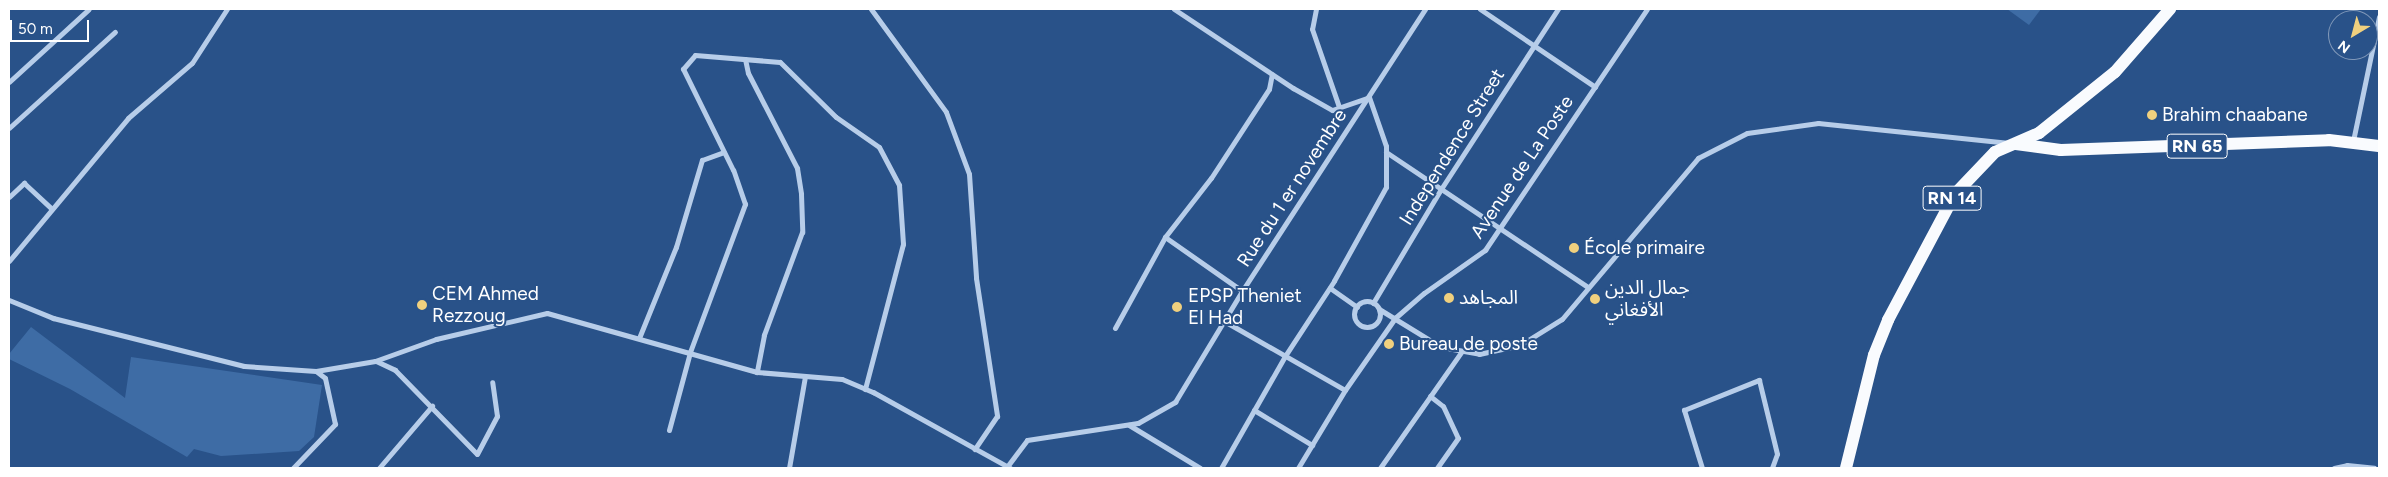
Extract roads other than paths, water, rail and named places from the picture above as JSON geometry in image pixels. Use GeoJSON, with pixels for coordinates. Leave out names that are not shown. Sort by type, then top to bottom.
{"type":"FeatureCollection","features":[{"type":"Feature","properties":{"kind":"main road","name":"RN 14"},"geometry":{"type":"LineString","coordinates":[[1846,468],[1874,355],[1924,246],[1955,194],[1995,152],[2016,144],[2067,113],[2115,72],[2170,9]]}},
{"type":"Feature","properties":{"kind":"main road","name":"RN 65"},"geometry":{"type":"LineString","coordinates":[[2016,144],[2061,150],[2353,142],[2379,146]]}},
{"type":"Feature","properties":{"kind":"street"},"geometry":{"type":"LineString","coordinates":[[9,82],[89,9]]}},
{"type":"Feature","properties":{"kind":"street"},"geometry":{"type":"LineString","coordinates":[[9,261],[128,118],[192,63],[227,9]]}},
{"type":"Feature","properties":{"kind":"street"},"geometry":{"type":"LineString","coordinates":[[871,9],[946,112],[969,174],[976,278],[998,416],[975,449]]}},
{"type":"Feature","properties":{"kind":"street"},"geometry":{"type":"LineString","coordinates":[[1174,9],[1272,74],[1332,110],[1369,97],[1386,152],[1386,187],[1330,288],[1285,356],[1221,468]]}},
{"type":"Feature","properties":{"kind":"street"},"geometry":{"type":"LineString","coordinates":[[1316,9],[1312,29],[1340,107]]}},
{"type":"Feature","properties":{"kind":"street","name":"Rue du 1 er novembre"},"geometry":{"type":"LineString","coordinates":[[1008,468],[1027,440],[1129,425],[1175,402],[1242,291],[1425,9]]}},
{"type":"Feature","properties":{"kind":"street"},"geometry":{"type":"LineString","coordinates":[[1480,9],[1594,87]]}},
{"type":"Feature","properties":{"kind":"street","name":"Independence Street"},"geometry":{"type":"LineString","coordinates":[[1373,303],[1441,188],[1558,9]]}},
{"type":"Feature","properties":{"kind":"street","name":"Avenue de La Poste"},"geometry":{"type":"LineString","coordinates":[[1298,468],[1345,390],[1395,318],[1424,294],[1485,250],[1647,9]]}},
{"type":"Feature","properties":{"kind":"street"},"geometry":{"type":"LineString","coordinates":[[2353,142],[2379,17]]}},
{"type":"Feature","properties":{"kind":"street"},"geometry":{"type":"LineString","coordinates":[[9,128],[115,32]]}},
{"type":"Feature","properties":{"kind":"street"},"geometry":{"type":"LineString","coordinates":[[669,430],[690,352],[744,204],[724,152],[682,69],[695,55],[780,62],[836,117],[879,147],[899,185],[903,244],[865,388]]}},
{"type":"Feature","properties":{"kind":"street"},"geometry":{"type":"LineString","coordinates":[[745,59],[748,73],[797,168],[801,194],[802,232],[764,335],[758,372]]}},
{"type":"Feature","properties":{"kind":"street"},"geometry":{"type":"LineString","coordinates":[[1115,328],[1165,237],[1211,178],[1269,90],[1272,74]]}},
{"type":"Feature","properties":{"kind":"street"},"geometry":{"type":"LineString","coordinates":[[1379,309],[1378,321],[1372,326],[1364,327],[1355,318],[1357,306],[1363,302],[1373,303],[1379,309],[1441,347],[1479,354],[1520,344],[1562,319],[1698,158],[1747,132],[1818,123],[2016,144]]}},
{"type":"Feature","properties":{"kind":"street"},"geometry":{"type":"LineString","coordinates":[[639,338],[676,247],[702,160],[724,152]]}},
{"type":"Feature","properties":{"kind":"street"},"geometry":{"type":"LineString","coordinates":[[1386,152],[1588,287]]}},
{"type":"Feature","properties":{"kind":"street"},"geometry":{"type":"LineString","coordinates":[[9,197],[24,183],[52,209]]}},
{"type":"Feature","properties":{"kind":"street"},"geometry":{"type":"LineString","coordinates":[[1165,237],[1242,291]]}},
{"type":"Feature","properties":{"kind":"street"},"geometry":{"type":"LineString","coordinates":[[1330,288],[1357,306]]}},
{"type":"Feature","properties":{"kind":"street"},"geometry":{"type":"LineString","coordinates":[[9,300],[53,318],[244,366],[316,371],[376,361],[436,339],[547,313],[758,372],[842,379],[865,388],[1008,468]]}},
{"type":"Feature","properties":{"kind":"street"},"geometry":{"type":"LineString","coordinates":[[1224,321],[1345,390]]}},
{"type":"Feature","properties":{"kind":"street"},"geometry":{"type":"LineString","coordinates":[[1380,468],[1462,351]]}},
{"type":"Feature","properties":{"kind":"street"},"geometry":{"type":"LineString","coordinates":[[376,361],[395,370],[477,454],[497,416],[492,382]]}},
{"type":"Feature","properties":{"kind":"street"},"geometry":{"type":"LineString","coordinates":[[294,468],[336,424],[325,378],[316,371]]}},
{"type":"Feature","properties":{"kind":"street"},"geometry":{"type":"LineString","coordinates":[[789,468],[805,376]]}},
{"type":"Feature","properties":{"kind":"street"},"geometry":{"type":"LineString","coordinates":[[1702,468],[1684,410],[1759,380],[1777,454],[1772,468]]}},
{"type":"Feature","properties":{"kind":"street"},"geometry":{"type":"LineString","coordinates":[[1430,396],[1443,406],[1458,438],[1437,468]]}},
{"type":"Feature","properties":{"kind":"street"},"geometry":{"type":"LineString","coordinates":[[379,468],[432,406]]}},
{"type":"Feature","properties":{"kind":"street"},"geometry":{"type":"LineString","coordinates":[[1254,410],[1312,445]]}},
{"type":"Feature","properties":{"kind":"street"},"geometry":{"type":"LineString","coordinates":[[1129,425],[1200,468]]}},
{"type":"Feature","properties":{"kind":"street"},"geometry":{"type":"LineString","coordinates":[[2334,468],[2347,465],[2374,468]]}},
{"type":"Feature","properties":{"kind":"place","name":"Brahim chaabane"},"geometry":{"type":"Point","coordinates":[2152,115]}},
{"type":"Feature","properties":{"kind":"place","name":"École primaire"},"geometry":{"type":"Point","coordinates":[1574,248]}},
{"type":"Feature","properties":{"kind":"place","name":"المجاهد"},"geometry":{"type":"Point","coordinates":[1449,298]}},
{"type":"Feature","properties":{"kind":"place","name":"جمال الدين الأفغاني"},"geometry":{"type":"Point","coordinates":[1595,299]}},
{"type":"Feature","properties":{"kind":"place","name":"CEM Ahmed Rezzoug"},"geometry":{"type":"Point","coordinates":[422,305]}},
{"type":"Feature","properties":{"kind":"place","name":"EPSP Theniet El Had"},"geometry":{"type":"Point","coordinates":[1177,307]}},
{"type":"Feature","properties":{"kind":"place","name":"Bureau de poste"},"geometry":{"type":"Point","coordinates":[1389,344]}}]}
